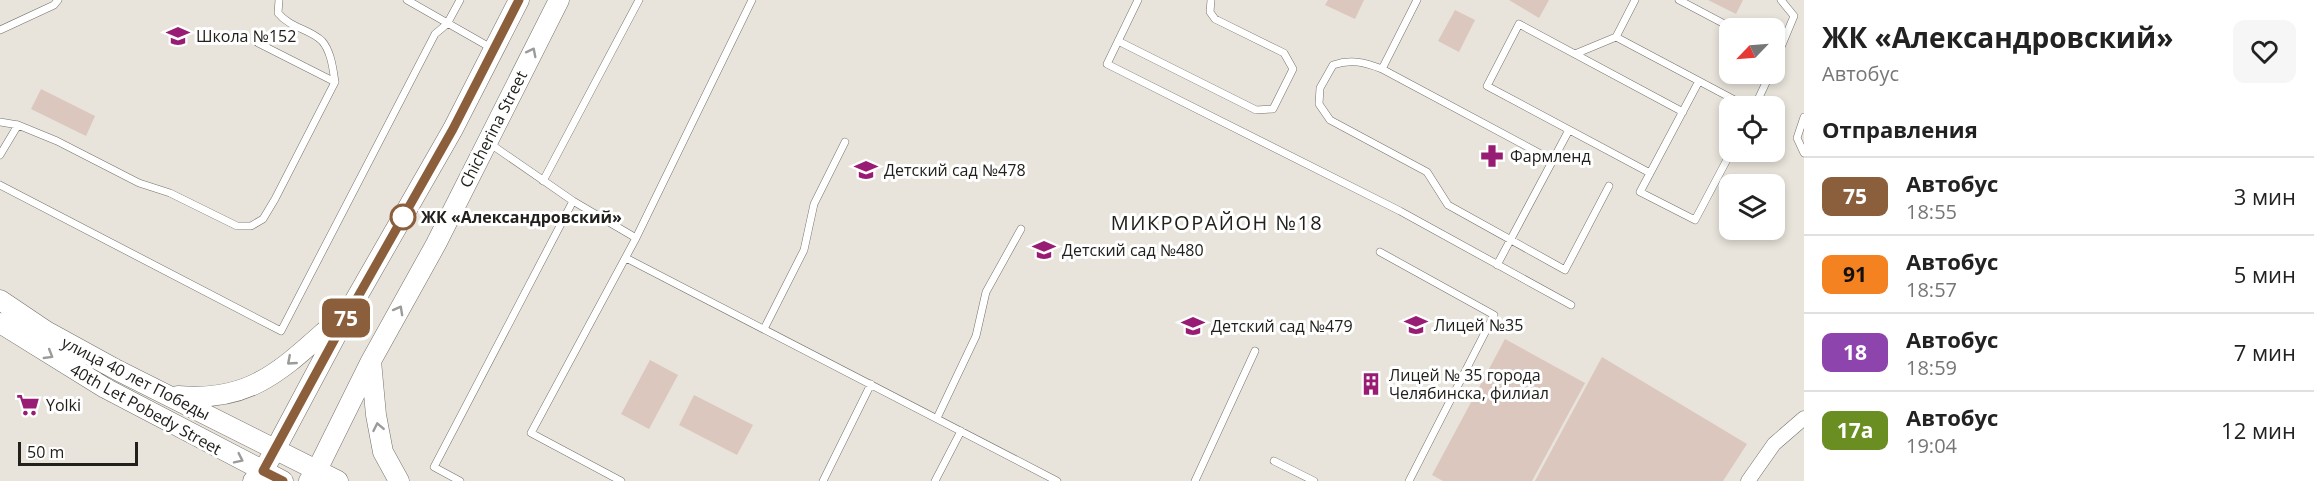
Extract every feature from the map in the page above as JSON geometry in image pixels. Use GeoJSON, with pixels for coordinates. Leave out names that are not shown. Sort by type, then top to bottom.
{"type":"FeatureCollection","features":[{"type":"Feature","properties":{"kind":"main road"},"geometry":{"type":"LineString","coordinates":[[258,476],[276,448],[351,309],[453,129],[519,0]]}},
{"type":"Feature","properties":{"kind":"main road","name":"Chicherina Street"},"geometry":{"type":"LineString","coordinates":[[313,476],[370,361],[436,244],[559,0]]}},
{"type":"Feature","properties":{"kind":"main road","name":"улица 40 лет Победы"},"geometry":{"type":"LineString","coordinates":[[0,300],[45,331],[117,370],[276,448],[313,476],[338,481]]}},
{"type":"Feature","properties":{"kind":"main road"},"geometry":{"type":"LineString","coordinates":[[166,394],[199,398],[259,384],[277,373],[351,309]]}},
{"type":"Feature","properties":{"kind":"main road","name":"40th Let Pobedy Street"},"geometry":{"type":"LineString","coordinates":[[0,323],[40,350],[258,476],[283,481]]}},
{"type":"Feature","properties":{"kind":"main road"},"geometry":{"type":"LineString","coordinates":[[370,361],[383,452],[399,481]]}},
{"type":"Feature","properties":{"kind":"street"},"geometry":{"type":"LineString","coordinates":[[1748,481],[1774,444],[1804,418]]}},
{"type":"Feature","properties":{"kind":"lane"},"geometry":{"type":"LineString","coordinates":[[0,30],[54,5],[58,0]]}},
{"type":"Feature","properties":{"kind":"lane"},"geometry":{"type":"LineString","coordinates":[[0,122],[18,125],[57,141],[139,183],[170,193],[237,226],[251,226],[263,219],[275,199],[335,82],[332,62],[322,41],[284,21],[278,13],[279,0]]}},
{"type":"Feature","properties":{"kind":"lane"},"geometry":{"type":"LineString","coordinates":[[407,0],[494,49]]}},
{"type":"Feature","properties":{"kind":"lane"},"geometry":{"type":"LineString","coordinates":[[0,186],[281,331],[435,34],[447,24],[460,0]]}},
{"type":"Feature","properties":{"kind":"lane"},"geometry":{"type":"LineString","coordinates":[[543,181],[639,0]]}},
{"type":"Feature","properties":{"kind":"lane"},"geometry":{"type":"LineString","coordinates":[[621,481],[531,433],[626,258],[752,0]]}},
{"type":"Feature","properties":{"kind":"lane"},"geometry":{"type":"LineString","coordinates":[[1138,0],[1107,64],[1400,211],[1571,305]]}},
{"type":"Feature","properties":{"kind":"lane"},"geometry":{"type":"LineString","coordinates":[[1118,41],[1256,110],[1273,109],[1293,69],[1284,52],[1215,19],[1210,12],[1211,0]]}},
{"type":"Feature","properties":{"kind":"lane"},"geometry":{"type":"LineString","coordinates":[[1382,69],[1417,0]]}},
{"type":"Feature","properties":{"kind":"lane"},"geometry":{"type":"LineString","coordinates":[[1575,54],[1616,37],[1635,0]]}},
{"type":"Feature","properties":{"kind":"lane"},"geometry":{"type":"LineString","coordinates":[[1679,0],[1719,21]]}},
{"type":"Feature","properties":{"kind":"lane"},"geometry":{"type":"LineString","coordinates":[[1781,0],[1794,16],[1785,36]]}},
{"type":"Feature","properties":{"kind":"lane"},"geometry":{"type":"LineString","coordinates":[[1650,173],[1487,86],[1519,24],[1683,112]]}},
{"type":"Feature","properties":{"kind":"lane"},"geometry":{"type":"LineString","coordinates":[[1616,37],[1727,96]]}},
{"type":"Feature","properties":{"kind":"lane"},"geometry":{"type":"LineString","coordinates":[[258,43],[335,82]]}},
{"type":"Feature","properties":{"kind":"lane"},"geometry":{"type":"LineString","coordinates":[[1552,160],[1382,69],[1363,62],[1346,61],[1333,65],[1320,88],[1319,104],[1330,120],[1427,172],[1448,205],[1565,270],[1609,186]]}},
{"type":"Feature","properties":{"kind":"lane"},"geometry":{"type":"LineString","coordinates":[[1699,81],[1640,192],[1695,220],[1726,162]]}},
{"type":"Feature","properties":{"kind":"lane"},"geometry":{"type":"LineString","coordinates":[[1804,117],[1797,138],[1804,153]]}},
{"type":"Feature","properties":{"kind":"lane"},"geometry":{"type":"LineString","coordinates":[[0,156],[18,125]]}},
{"type":"Feature","properties":{"kind":"lane"},"geometry":{"type":"LineString","coordinates":[[1497,265],[1569,130]]}},
{"type":"Feature","properties":{"kind":"lane"},"geometry":{"type":"LineString","coordinates":[[486,142],[573,201],[636,237]]}},
{"type":"Feature","properties":{"kind":"lane"},"geometry":{"type":"LineString","coordinates":[[764,329],[804,250],[814,204],[845,142]]}},
{"type":"Feature","properties":{"kind":"lane"},"geometry":{"type":"LineString","coordinates":[[460,481],[434,467],[573,201]]}},
{"type":"Feature","properties":{"kind":"lane"},"geometry":{"type":"LineString","coordinates":[[937,418],[976,336],[986,292],[1021,229]]}},
{"type":"Feature","properties":{"kind":"lane"},"geometry":{"type":"LineString","coordinates":[[1380,252],[1494,315],[1409,481]]}},
{"type":"Feature","properties":{"kind":"lane"},"geometry":{"type":"LineString","coordinates":[[626,258],[1057,481]]}},
{"type":"Feature","properties":{"kind":"lane"},"geometry":{"type":"LineString","coordinates":[[1195,481],[1255,351]]}},
{"type":"Feature","properties":{"kind":"lane"},"geometry":{"type":"LineString","coordinates":[[823,481],[871,384]]}},
{"type":"Feature","properties":{"kind":"lane"},"geometry":{"type":"LineString","coordinates":[[934,481],[961,431]]}},
{"type":"Feature","properties":{"kind":"lane"},"geometry":{"type":"LineString","coordinates":[[1274,461],[1314,481]]}},
{"type":"Feature","properties":{"kind":"shaded area"},"geometry":{"type":"Polygon","coordinates":[[[1328,0],[1364,0],[1355,19],[1325,5],[1328,0]]]}},
{"type":"Feature","properties":{"kind":"shaded area"},"geometry":{"type":"Polygon","coordinates":[[[1509,0],[1549,0],[1539,18],[1509,0]]]}},
{"type":"Feature","properties":{"kind":"shaded area"},"geometry":{"type":"Polygon","coordinates":[[[1708,0],[1743,0],[1736,14],[1708,0]]]}},
{"type":"Feature","properties":{"kind":"shaded area"},"geometry":{"type":"Polygon","coordinates":[[[1455,10],[1475,20],[1459,52],[1438,41],[1455,10]]]}},
{"type":"Feature","properties":{"kind":"shaded area"},"geometry":{"type":"Polygon","coordinates":[[[41,89],[95,116],[86,136],[31,109],[41,89]]]}},
{"type":"Feature","properties":{"kind":"shaded area"},"geometry":{"type":"Polygon","coordinates":[[[1505,339],[1585,383],[1532,481],[1443,481],[1432,475],[1505,339]]]}},
{"type":"Feature","properties":{"kind":"shaded area"},"geometry":{"type":"Polygon","coordinates":[[[1602,357],[1747,444],[1723,481],[1535,481],[1602,357]]]}},
{"type":"Feature","properties":{"kind":"shaded area"},"geometry":{"type":"Polygon","coordinates":[[[650,360],[678,375],[649,429],[621,414],[650,360]]]}},
{"type":"Feature","properties":{"kind":"shaded area"},"geometry":{"type":"Polygon","coordinates":[[[694,395],[753,425],[737,455],[679,425],[694,395]]]}},
{"type":"Feature","properties":{"kind":"bus line","name":"75"},"geometry":{"type":"LineString","coordinates":[[283,481],[263,471],[453,129],[519,0]]}},
{"type":"Feature","properties":{"kind":"place","name":"Школа №152"},"geometry":{"type":"Point","coordinates":[178,36]}},
{"type":"Feature","properties":{"kind":"place","name":"Фармленд"},"geometry":{"type":"Point","coordinates":[1492,156]}},
{"type":"Feature","properties":{"kind":"place","name":"Детский сад №478"},"geometry":{"type":"Point","coordinates":[866,170]}},
{"type":"Feature","properties":{"kind":"place","name":"ЖК «Александровский»"},"geometry":{"type":"Point","coordinates":[403,217]}},
{"type":"Feature","properties":{"kind":"place","name":"Детский сад №480"},"geometry":{"type":"Point","coordinates":[1044,250]}},
{"type":"Feature","properties":{"kind":"place","name":"Лицей №35"},"geometry":{"type":"Point","coordinates":[1416,325]}},
{"type":"Feature","properties":{"kind":"place","name":"Детский сад №479"},"geometry":{"type":"Point","coordinates":[1193,326]}},
{"type":"Feature","properties":{"kind":"place","name":"Лицей № 35 города Челябинска, филиал"},"geometry":{"type":"Point","coordinates":[1371,384]}},
{"type":"Feature","properties":{"kind":"place","name":"Yolki"},"geometry":{"type":"Point","coordinates":[28,405]}},
{"type":"Feature","properties":{"kind":"district","name":"МИКРОРАЙОН №18"},"geometry":{"type":"Point","coordinates":[1217,223]}}]}
